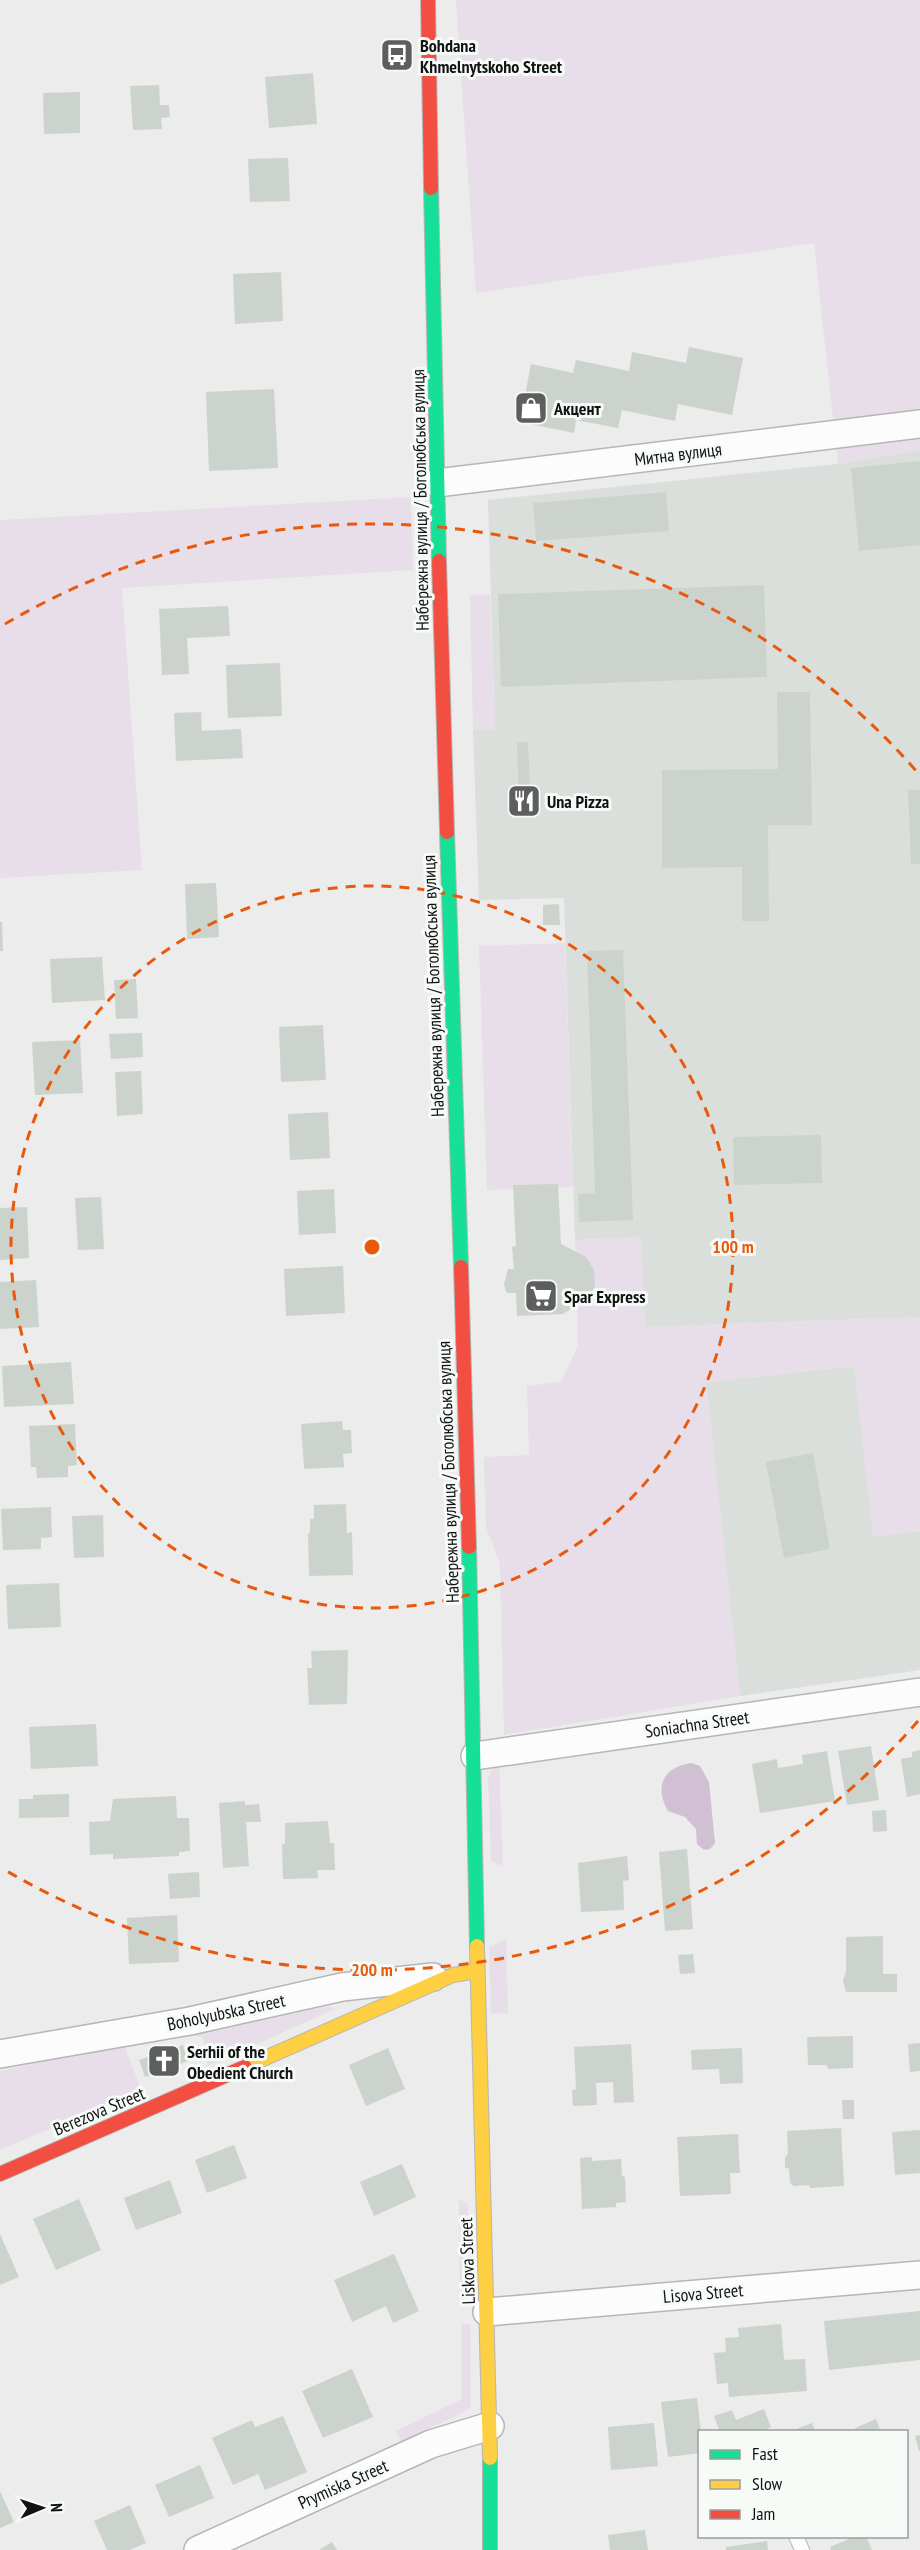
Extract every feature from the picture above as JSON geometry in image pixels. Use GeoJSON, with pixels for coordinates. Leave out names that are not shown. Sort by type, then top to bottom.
{"type":"FeatureCollection","features":[{"type":"Feature","properties":{"kind":"street","name":"Набережна вулиця / Боголюбська вулиця"},"geometry":{"type":"LineString","coordinates":[[428,0],[437,483],[475,1756],[465,1973]]}},
{"type":"Feature","properties":{"kind":"street","name":"Митна вулиця"},"geometry":{"type":"LineString","coordinates":[[437,483],[920,424]]}},
{"type":"Feature","properties":{"kind":"street","name":"Soniachna Street"},"geometry":{"type":"LineString","coordinates":[[475,1756],[920,1692]]}},
{"type":"Feature","properties":{"kind":"street","name":"Boholyubska Street"},"geometry":{"type":"LineString","coordinates":[[0,2054],[190,2021],[342,1987],[465,1973]]}},
{"type":"Feature","properties":{"kind":"street","name":"Berezova Street"},"geometry":{"type":"LineString","coordinates":[[0,2174],[465,1973]]}},
{"type":"Feature","properties":{"kind":"street","name":"Liskova Street"},"geometry":{"type":"LineString","coordinates":[[465,1973],[487,2312],[490,2550]]}},
{"type":"Feature","properties":{"kind":"street","name":"Lisova Street"},"geometry":{"type":"LineString","coordinates":[[487,2312],[920,2275]]}},
{"type":"Feature","properties":{"kind":"street","name":"Prymiska Street"},"geometry":{"type":"LineString","coordinates":[[198,2550],[432,2444],[490,2426]]}},
{"type":"Feature","properties":{"kind":"shaded area"},"geometry":{"type":"Polygon","coordinates":[[[456,0],[920,0],[920,450],[838,464],[814,243],[476,293],[456,0]]]}},
{"type":"Feature","properties":{"kind":"shaded area"},"geometry":{"type":"Polygon","coordinates":[[[920,450],[920,1317],[645,1327],[641,1237],[575,1240],[564,898],[479,900],[473,730],[495,728],[488,500],[838,464],[920,450]]]}},
{"type":"Feature","properties":{"kind":"shaded area"},"geometry":{"type":"Polygon","coordinates":[[[411,497],[413,570],[122,588],[142,870],[0,878],[0,520],[411,497]]]}},
{"type":"Feature","properties":{"kind":"shaded area"},"geometry":{"type":"Polygon","coordinates":[[[490,594],[495,729],[473,730],[470,595],[490,594]]]}},
{"type":"Feature","properties":{"kind":"shaded area"},"geometry":{"type":"Polygon","coordinates":[[[565,943],[573,1187],[487,1190],[479,946],[565,943]]]}},
{"type":"Feature","properties":{"kind":"shaded area"},"geometry":{"type":"Polygon","coordinates":[[[641,1237],[645,1327],[920,1317],[920,1531],[873,1536],[854,1366],[706,1382],[740,1696],[504,1735],[500,1564],[486,1527],[484,1457],[529,1455],[527,1386],[561,1382],[578,1346],[575,1240],[641,1237]]]}},
{"type":"Feature","properties":{"kind":"shaded area"},"geometry":{"type":"Polygon","coordinates":[[[855,1366],[873,1536],[920,1531],[920,1670],[740,1696],[706,1382],[855,1366]]]}},
{"type":"Feature","properties":{"kind":"shaded area"},"geometry":{"type":"Polygon","coordinates":[[[499,1763],[503,1866],[491,1861],[488,1778],[499,1763]]]}},
{"type":"Feature","properties":{"kind":"shaded area"},"geometry":{"type":"Polygon","coordinates":[[[691,1763],[700,1766],[709,1782],[715,1843],[710,1849],[704,1850],[697,1844],[696,1829],[685,1817],[668,1811],[662,1794],[662,1786],[668,1774],[681,1765],[691,1763]]]}},
{"type":"Feature","properties":{"kind":"shaded area"},"geometry":{"type":"Polygon","coordinates":[[[506,1939],[508,2013],[491,2014],[489,1947],[506,1939]]]}},
{"type":"Feature","properties":{"kind":"shaded area"},"geometry":{"type":"Polygon","coordinates":[[[330,2006],[335,2009],[208,2066],[206,2059],[210,2057],[202,2036],[197,2037],[195,2031],[330,2006]]]}},
{"type":"Feature","properties":{"kind":"shaded area"},"geometry":{"type":"Polygon","coordinates":[[[124,2044],[141,2090],[0,2150],[0,2071],[124,2044]]]}},
{"type":"Feature","properties":{"kind":"shaded area"},"geometry":{"type":"Polygon","coordinates":[[[459,2199],[468,2204],[469,2282],[460,2282],[459,2199]]]}},
{"type":"Feature","properties":{"kind":"shaded area"},"geometry":{"type":"Polygon","coordinates":[[[461,2324],[470,2324],[471,2406],[464,2412],[401,2442],[396,2431],[462,2399],[461,2324]]]}},
{"type":"Feature","properties":{"kind":"building"},"geometry":{"type":"Polygon","coordinates":[[[313,73],[317,124],[269,128],[265,77],[313,73]]]}},
{"type":"Feature","properties":{"kind":"building"},"geometry":{"type":"Polygon","coordinates":[[[159,85],[160,105],[169,105],[170,117],[161,118],[162,129],[133,130],[130,86],[159,85]]]}},
{"type":"Feature","properties":{"kind":"building"},"geometry":{"type":"Polygon","coordinates":[[[80,92],[80,133],[44,134],[43,93],[80,92]]]}},
{"type":"Feature","properties":{"kind":"building"},"geometry":{"type":"Polygon","coordinates":[[[288,158],[290,201],[250,202],[248,159],[288,158]]]}},
{"type":"Feature","properties":{"kind":"building"},"geometry":{"type":"Polygon","coordinates":[[[281,272],[283,321],[235,324],[233,274],[281,272]]]}},
{"type":"Feature","properties":{"kind":"building"},"geometry":{"type":"Polygon","coordinates":[[[689,347],[743,358],[732,415],[678,404],[675,421],[622,410],[618,428],[576,420],[574,433],[520,422],[531,364],[573,373],[576,360],[629,371],[632,352],[686,363],[689,347]]]}},
{"type":"Feature","properties":{"kind":"building"},"geometry":{"type":"Polygon","coordinates":[[[274,389],[278,468],[209,471],[206,392],[274,389]]]}},
{"type":"Feature","properties":{"kind":"building"},"geometry":{"type":"Polygon","coordinates":[[[920,461],[920,545],[859,551],[851,468],[920,461]]]}},
{"type":"Feature","properties":{"kind":"building"},"geometry":{"type":"Polygon","coordinates":[[[666,492],[669,531],[536,541],[533,503],[666,492]]]}},
{"type":"Feature","properties":{"kind":"building"},"geometry":{"type":"Polygon","coordinates":[[[764,585],[767,677],[501,687],[498,594],[764,585]]]}},
{"type":"Feature","properties":{"kind":"building"},"geometry":{"type":"Polygon","coordinates":[[[228,606],[230,636],[187,638],[189,674],[162,675],[159,609],[228,606]]]}},
{"type":"Feature","properties":{"kind":"building"},"geometry":{"type":"Polygon","coordinates":[[[280,663],[282,716],[228,718],[226,665],[280,663]]]}},
{"type":"Feature","properties":{"kind":"building"},"geometry":{"type":"Polygon","coordinates":[[[777,692],[810,692],[812,825],[768,825],[769,921],[742,921],[742,867],[662,868],[662,770],[778,769],[777,692]]]}},
{"type":"Feature","properties":{"kind":"building"},"geometry":{"type":"Polygon","coordinates":[[[201,712],[202,731],[241,729],[243,758],[176,761],[174,713],[201,712]]]}},
{"type":"Feature","properties":{"kind":"building"},"geometry":{"type":"Polygon","coordinates":[[[528,742],[531,813],[519,813],[517,743],[528,742]]]}},
{"type":"Feature","properties":{"kind":"building"},"geometry":{"type":"Polygon","coordinates":[[[908,790],[920,790],[920,864],[911,864],[908,790]]]}},
{"type":"Feature","properties":{"kind":"building"},"geometry":{"type":"Polygon","coordinates":[[[216,883],[219,937],[187,939],[185,884],[216,883]]]}},
{"type":"Feature","properties":{"kind":"building"},"geometry":{"type":"Polygon","coordinates":[[[559,904],[560,925],[543,925],[543,905],[559,904]]]}},
{"type":"Feature","properties":{"kind":"building"},"geometry":{"type":"Polygon","coordinates":[[[0,922],[2,922],[3,951],[0,951],[0,922]]]}},
{"type":"Feature","properties":{"kind":"building"},"geometry":{"type":"Polygon","coordinates":[[[623,950],[633,1220],[579,1222],[578,1194],[595,1193],[587,951],[623,950]]]}},
{"type":"Feature","properties":{"kind":"building"},"geometry":{"type":"Polygon","coordinates":[[[102,957],[105,1000],[52,1003],[50,959],[102,957]]]}},
{"type":"Feature","properties":{"kind":"building"},"geometry":{"type":"Polygon","coordinates":[[[136,979],[138,1018],[116,1019],[114,980],[136,979]]]}},
{"type":"Feature","properties":{"kind":"building"},"geometry":{"type":"Polygon","coordinates":[[[323,1025],[326,1080],[281,1082],[279,1027],[323,1025]]]}},
{"type":"Feature","properties":{"kind":"building"},"geometry":{"type":"Polygon","coordinates":[[[142,1033],[143,1057],[111,1059],[109,1034],[142,1033]]]}},
{"type":"Feature","properties":{"kind":"building"},"geometry":{"type":"Polygon","coordinates":[[[80,1040],[83,1093],[35,1095],[32,1042],[80,1040]]]}},
{"type":"Feature","properties":{"kind":"building"},"geometry":{"type":"Polygon","coordinates":[[[141,1071],[143,1114],[117,1116],[115,1072],[141,1071]]]}},
{"type":"Feature","properties":{"kind":"building"},"geometry":{"type":"Polygon","coordinates":[[[328,1112],[330,1158],[290,1160],[288,1114],[328,1112]]]}},
{"type":"Feature","properties":{"kind":"building"},"geometry":{"type":"Polygon","coordinates":[[[821,1135],[822,1183],[734,1185],[733,1137],[821,1135]]]}},
{"type":"Feature","properties":{"kind":"building"},"geometry":{"type":"Polygon","coordinates":[[[558,1184],[561,1244],[586,1257],[594,1270],[595,1285],[589,1298],[563,1314],[517,1316],[516,1293],[507,1293],[504,1285],[508,1269],[514,1269],[512,1247],[516,1246],[513,1185],[558,1184]]]}},
{"type":"Feature","properties":{"kind":"building"},"geometry":{"type":"Polygon","coordinates":[[[334,1189],[336,1233],[299,1235],[297,1191],[334,1189]]]}},
{"type":"Feature","properties":{"kind":"building"},"geometry":{"type":"Polygon","coordinates":[[[101,1197],[104,1249],[78,1250],[75,1198],[101,1197]]]}},
{"type":"Feature","properties":{"kind":"building"},"geometry":{"type":"Polygon","coordinates":[[[27,1207],[29,1258],[0,1260],[0,1208],[27,1207]]]}},
{"type":"Feature","properties":{"kind":"building"},"geometry":{"type":"Polygon","coordinates":[[[343,1266],[345,1313],[286,1316],[284,1269],[343,1266]]]}},
{"type":"Feature","properties":{"kind":"building"},"geometry":{"type":"Polygon","coordinates":[[[36,1280],[39,1327],[0,1329],[0,1282],[36,1280]]]}},
{"type":"Feature","properties":{"kind":"building"},"geometry":{"type":"Polygon","coordinates":[[[71,1362],[74,1404],[4,1407],[2,1366],[71,1362]]]}},
{"type":"Feature","properties":{"kind":"building"},"geometry":{"type":"Polygon","coordinates":[[[342,1421],[343,1430],[351,1430],[352,1453],[343,1454],[344,1467],[304,1469],[301,1424],[342,1421]]]}},
{"type":"Feature","properties":{"kind":"building"},"geometry":{"type":"Polygon","coordinates":[[[75,1424],[77,1465],[68,1466],[68,1477],[37,1478],[36,1467],[31,1467],[29,1426],[75,1424]]]}},
{"type":"Feature","properties":{"kind":"building"},"geometry":{"type":"Polygon","coordinates":[[[813,1453],[830,1549],[784,1558],[766,1462],[813,1453]]]}},
{"type":"Feature","properties":{"kind":"building"},"geometry":{"type":"Polygon","coordinates":[[[346,1504],[347,1533],[352,1532],[353,1575],[309,1576],[308,1533],[310,1533],[310,1519],[314,1519],[314,1505],[346,1504]]]}},
{"type":"Feature","properties":{"kind":"building"},"geometry":{"type":"Polygon","coordinates":[[[51,1507],[52,1537],[41,1538],[41,1549],[3,1550],[1,1509],[51,1507]]]}},
{"type":"Feature","properties":{"kind":"building"},"geometry":{"type":"Polygon","coordinates":[[[103,1515],[104,1557],[74,1558],[72,1516],[103,1515]]]}},
{"type":"Feature","properties":{"kind":"building"},"geometry":{"type":"Polygon","coordinates":[[[59,1583],[61,1627],[8,1629],[6,1585],[59,1583]]]}},
{"type":"Feature","properties":{"kind":"building"},"geometry":{"type":"Polygon","coordinates":[[[348,1650],[347,1704],[309,1705],[307,1668],[312,1668],[311,1651],[348,1650]]]}},
{"type":"Feature","properties":{"kind":"building"},"geometry":{"type":"Polygon","coordinates":[[[96,1724],[98,1766],[31,1769],[29,1727],[96,1724]]]}},
{"type":"Feature","properties":{"kind":"building"},"geometry":{"type":"Polygon","coordinates":[[[871,1746],[879,1800],[847,1805],[838,1751],[871,1746]]]}},
{"type":"Feature","properties":{"kind":"building"},"geometry":{"type":"Polygon","coordinates":[[[920,1750],[920,1794],[907,1797],[901,1759],[912,1757],[912,1752],[920,1750]]]}},
{"type":"Feature","properties":{"kind":"building"},"geometry":{"type":"Polygon","coordinates":[[[827,1751],[835,1801],[760,1813],[752,1764],[777,1759],[778,1768],[803,1764],[802,1755],[827,1751]]]}},
{"type":"Feature","properties":{"kind":"building"},"geometry":{"type":"Polygon","coordinates":[[[69,1794],[69,1817],[19,1818],[19,1799],[33,1799],[33,1795],[69,1794]]]}},
{"type":"Feature","properties":{"kind":"building"},"geometry":{"type":"Polygon","coordinates":[[[176,1796],[177,1818],[189,1818],[190,1851],[179,1852],[179,1856],[113,1859],[113,1854],[90,1855],[89,1822],[110,1821],[113,1799],[176,1796]]]}},
{"type":"Feature","properties":{"kind":"building"},"geometry":{"type":"Polygon","coordinates":[[[245,1801],[245,1805],[259,1804],[261,1822],[246,1822],[249,1866],[223,1868],[219,1803],[245,1801]]]}},
{"type":"Feature","properties":{"kind":"building"},"geometry":{"type":"Polygon","coordinates":[[[886,1810],[887,1831],[873,1832],[872,1811],[886,1810]]]}},
{"type":"Feature","properties":{"kind":"building"},"geometry":{"type":"Polygon","coordinates":[[[328,1821],[330,1843],[334,1843],[335,1870],[317,1870],[318,1878],[283,1879],[282,1844],[285,1844],[285,1823],[328,1821]]]}},
{"type":"Feature","properties":{"kind":"building"},"geometry":{"type":"Polygon","coordinates":[[[687,1849],[693,1929],[665,1931],[659,1852],[687,1849]]]}},
{"type":"Feature","properties":{"kind":"building"},"geometry":{"type":"Polygon","coordinates":[[[627,1856],[629,1880],[623,1881],[624,1910],[581,1912],[578,1863],[627,1856]]]}},
{"type":"Feature","properties":{"kind":"building"},"geometry":{"type":"Polygon","coordinates":[[[199,1872],[200,1897],[170,1899],[168,1874],[199,1872]]]}},
{"type":"Feature","properties":{"kind":"building"},"geometry":{"type":"Polygon","coordinates":[[[177,1915],[179,1962],[129,1964],[127,1918],[177,1915]]]}},
{"type":"Feature","properties":{"kind":"building"},"geometry":{"type":"Polygon","coordinates":[[[883,1936],[883,1974],[897,1974],[897,1992],[846,1992],[843,1981],[846,1971],[846,1937],[883,1936]]]}},
{"type":"Feature","properties":{"kind":"building"},"geometry":{"type":"Polygon","coordinates":[[[693,1954],[695,1973],[680,1974],[678,1955],[693,1954]]]}},
{"type":"Feature","properties":{"kind":"building"},"geometry":{"type":"Polygon","coordinates":[[[853,2036],[853,2068],[828,2069],[827,2065],[808,2065],[807,2037],[853,2036]]]}},
{"type":"Feature","properties":{"kind":"building"},"geometry":{"type":"Polygon","coordinates":[[[920,2043],[920,2071],[910,2072],[908,2044],[920,2043]]]}},
{"type":"Feature","properties":{"kind":"building"},"geometry":{"type":"Polygon","coordinates":[[[631,2044],[634,2102],[614,2103],[613,2082],[596,2083],[597,2105],[573,2106],[572,2090],[576,2089],[574,2047],[631,2044]]]}},
{"type":"Feature","properties":{"kind":"building","name":"Serhii of the Obedient Church"},"geometry":{"type":"Polygon","coordinates":[[[183,2045],[188,2061],[145,2077],[139,2060],[183,2045]]]}},
{"type":"Feature","properties":{"kind":"building"},"geometry":{"type":"Polygon","coordinates":[[[388,2048],[405,2089],[366,2106],[349,2065],[388,2048]]]}},
{"type":"Feature","properties":{"kind":"building"},"geometry":{"type":"Polygon","coordinates":[[[742,2048],[743,2083],[720,2084],[719,2069],[692,2070],[691,2050],[742,2048]]]}},
{"type":"Feature","properties":{"kind":"building"},"geometry":{"type":"Polygon","coordinates":[[[842,2100],[854,2100],[854,2119],[843,2119],[842,2100]]]}},
{"type":"Feature","properties":{"kind":"building"},"geometry":{"type":"Polygon","coordinates":[[[841,2128],[844,2186],[810,2188],[809,2185],[794,2186],[790,2183],[789,2169],[785,2167],[785,2157],[788,2154],[787,2131],[841,2128]]]}},
{"type":"Feature","properties":{"kind":"building"},"geometry":{"type":"Polygon","coordinates":[[[920,2130],[920,2173],[895,2175],[892,2132],[920,2130]]]}},
{"type":"Feature","properties":{"kind":"building"},"geometry":{"type":"Polygon","coordinates":[[[738,2134],[740,2173],[730,2173],[731,2194],[680,2196],[677,2137],[738,2134]]]}},
{"type":"Feature","properties":{"kind":"building"},"geometry":{"type":"Polygon","coordinates":[[[234,2145],[247,2178],[207,2193],[195,2160],[234,2145]]]}},
{"type":"Feature","properties":{"kind":"building"},"geometry":{"type":"Polygon","coordinates":[[[592,2157],[592,2161],[621,2159],[622,2176],[625,2177],[626,2202],[616,2203],[616,2207],[582,2209],[580,2158],[592,2157]]]}},
{"type":"Feature","properties":{"kind":"building"},"geometry":{"type":"Polygon","coordinates":[[[402,2164],[416,2197],[374,2216],[360,2182],[402,2164]]]}},
{"type":"Feature","properties":{"kind":"building"},"geometry":{"type":"Polygon","coordinates":[[[170,2180],[182,2213],[136,2230],[124,2198],[170,2180]]]}},
{"type":"Feature","properties":{"kind":"building"},"geometry":{"type":"Polygon","coordinates":[[[79,2199],[101,2250],[56,2270],[33,2219],[79,2199]]]}},
{"type":"Feature","properties":{"kind":"building"},"geometry":{"type":"Polygon","coordinates":[[[0,2234],[19,2277],[0,2285],[0,2234]]]}},
{"type":"Feature","properties":{"kind":"building"},"geometry":{"type":"Polygon","coordinates":[[[394,2254],[419,2311],[393,2323],[386,2306],[352,2322],[334,2280],[394,2254]]]}},
{"type":"Feature","properties":{"kind":"building"},"geometry":{"type":"Polygon","coordinates":[[[920,2311],[920,2360],[829,2370],[824,2321],[920,2311]]]}},
{"type":"Feature","properties":{"kind":"building"},"geometry":{"type":"Polygon","coordinates":[[[781,2324],[784,2360],[805,2359],[807,2391],[729,2397],[728,2383],[717,2384],[714,2353],[726,2352],[725,2338],[739,2337],[738,2328],[781,2324]]]}},
{"type":"Feature","properties":{"kind":"building"},"geometry":{"type":"Polygon","coordinates":[[[352,2369],[373,2417],[323,2438],[302,2391],[352,2369]]]}},
{"type":"Feature","properties":{"kind":"building"},"geometry":{"type":"Polygon","coordinates":[[[697,2398],[701,2430],[698,2430],[698,2453],[668,2457],[661,2402],[697,2398]]]}},
{"type":"Feature","properties":{"kind":"building"},"geometry":{"type":"Polygon","coordinates":[[[764,2409],[771,2427],[764,2430],[719,2430],[714,2416],[732,2410],[736,2420],[764,2409]]]}},
{"type":"Feature","properties":{"kind":"building"},"geometry":{"type":"Polygon","coordinates":[[[283,2416],[307,2472],[265,2490],[258,2474],[233,2485],[212,2438],[252,2420],[255,2427],[283,2416]]]}},
{"type":"Feature","properties":{"kind":"building"},"geometry":{"type":"Polygon","coordinates":[[[876,2419],[880,2430],[856,2430],[855,2428],[876,2419]]]}},
{"type":"Feature","properties":{"kind":"building"},"geometry":{"type":"Polygon","coordinates":[[[654,2423],[658,2466],[611,2470],[608,2427],[654,2423]]]}},
{"type":"Feature","properties":{"kind":"building"},"geometry":{"type":"Polygon","coordinates":[[[812,2423],[815,2430],[794,2430],[812,2423]]]}},
{"type":"Feature","properties":{"kind":"building"},"geometry":{"type":"Polygon","coordinates":[[[920,2435],[920,2451],[919,2451],[915,2436],[920,2435]]]}},
{"type":"Feature","properties":{"kind":"building"},"geometry":{"type":"Polygon","coordinates":[[[200,2465],[214,2498],[169,2517],[155,2485],[200,2465]]]}},
{"type":"Feature","properties":{"kind":"building"},"geometry":{"type":"Polygon","coordinates":[[[0,2491],[14,2522],[0,2528],[0,2491]]]}},
{"type":"Feature","properties":{"kind":"building"},"geometry":{"type":"Polygon","coordinates":[[[130,2505],[146,2543],[129,2550],[107,2550],[94,2521],[130,2505]]]}},
{"type":"Feature","properties":{"kind":"building"},"geometry":{"type":"Polygon","coordinates":[[[645,2530],[648,2550],[610,2550],[608,2535],[645,2530]]]}},
{"type":"Feature","properties":{"kind":"building"},"geometry":{"type":"Polygon","coordinates":[[[851,2538],[867,2538],[872,2550],[831,2550],[830,2547],[851,2538]]]}},
{"type":"Feature","properties":{"kind":"building"},"geometry":{"type":"Polygon","coordinates":[[[767,2541],[768,2550],[726,2550],[726,2547],[767,2541]]]}},
{"type":"Feature","properties":{"kind":"building"},"geometry":{"type":"Polygon","coordinates":[[[332,2542],[337,2550],[319,2550],[332,2542]]]}},
{"type":"Feature","properties":{"kind":"traffic: fast"},"geometry":{"type":"LineString","coordinates":[[431,188],[439,561]]}},
{"type":"Feature","properties":{"kind":"traffic: fast"},"geometry":{"type":"LineString","coordinates":[[447,832],[461,1267]]}},
{"type":"Feature","properties":{"kind":"traffic: fast"},"geometry":{"type":"LineString","coordinates":[[469,1547],[477,1946]]}},
{"type":"Feature","properties":{"kind":"traffic: fast"},"geometry":{"type":"LineString","coordinates":[[490,2458],[490,2550]]}},
{"type":"Feature","properties":{"kind":"traffic: slow"},"geometry":{"type":"LineString","coordinates":[[477,1946],[490,2458]]}},
{"type":"Feature","properties":{"kind":"traffic: slow"},"geometry":{"type":"LineString","coordinates":[[245,2067],[453,1975],[477,1971]]}},
{"type":"Feature","properties":{"kind":"traffic: jam"},"geometry":{"type":"LineString","coordinates":[[428,0],[431,188]]}},
{"type":"Feature","properties":{"kind":"traffic: jam"},"geometry":{"type":"LineString","coordinates":[[439,561],[447,832]]}},
{"type":"Feature","properties":{"kind":"traffic: jam"},"geometry":{"type":"LineString","coordinates":[[461,1267],[469,1547]]}},
{"type":"Feature","properties":{"kind":"traffic: jam"},"geometry":{"type":"LineString","coordinates":[[0,2174],[245,2067]]}},
{"type":"Feature","properties":{"kind":"place","name":"Bohdana Khmelnytskoho Street"},"geometry":{"type":"Point","coordinates":[397,55]}},
{"type":"Feature","properties":{"kind":"place","name":"Акцент"},"geometry":{"type":"Point","coordinates":[531,408]}},
{"type":"Feature","properties":{"kind":"place","name":"Una Pizza"},"geometry":{"type":"Point","coordinates":[524,801]}},
{"type":"Feature","properties":{"kind":"place","name":"Spar Express"},"geometry":{"type":"Point","coordinates":[541,1296]}},
{"type":"Feature","properties":{"kind":"place","name":"Serhii of the Obedient Church"},"geometry":{"type":"Point","coordinates":[164,2061]}}]}
